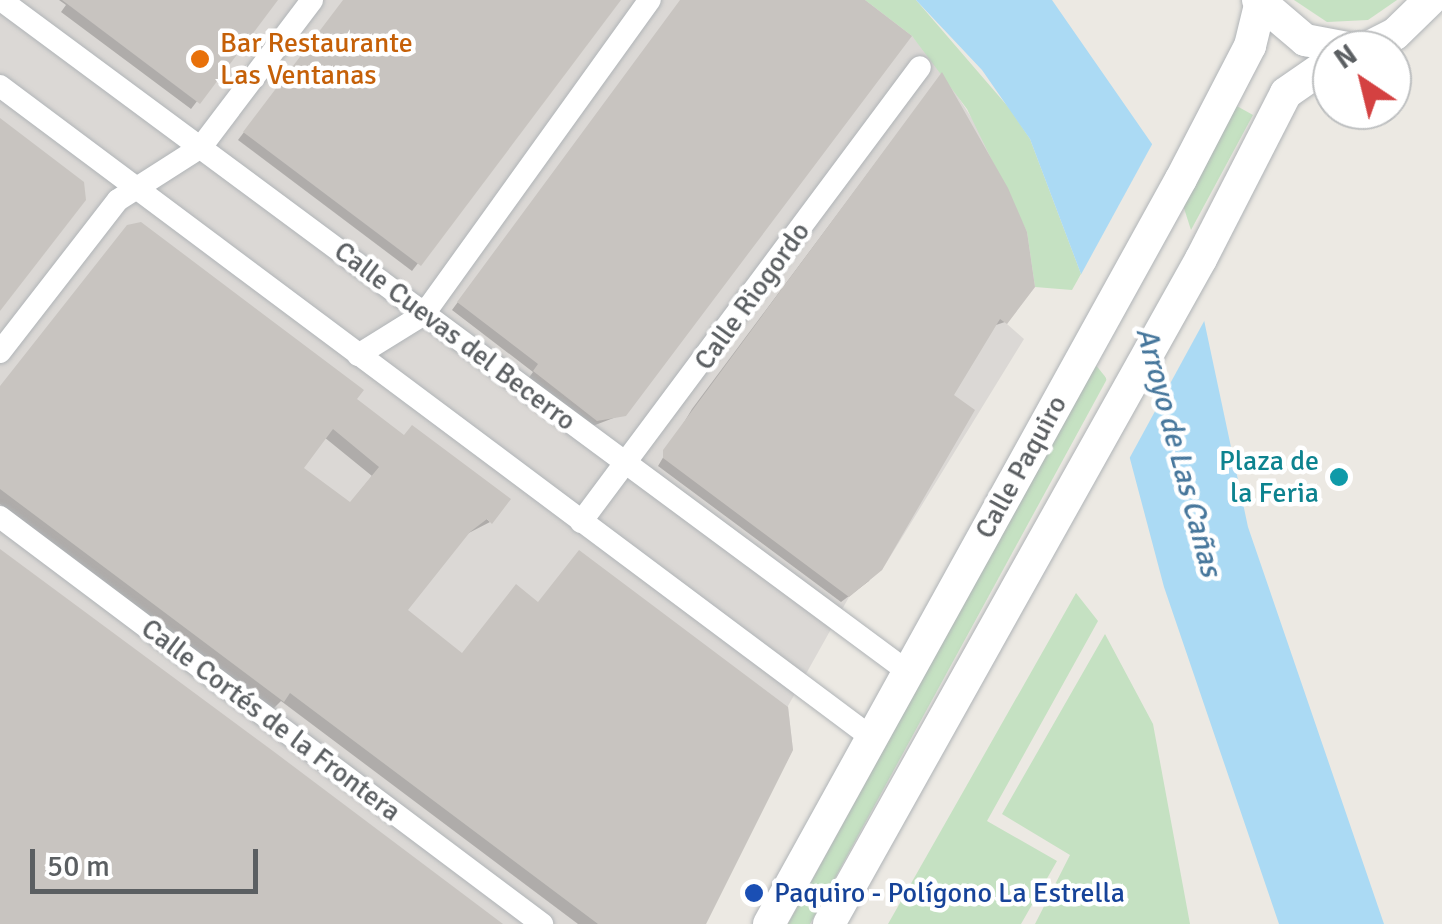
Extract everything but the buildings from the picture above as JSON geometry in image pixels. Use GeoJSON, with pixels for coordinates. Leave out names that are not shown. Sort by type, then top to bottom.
{"type":"FeatureCollection","features":[{"type":"Feature","properties":{"kind":"main road"},"geometry":{"type":"LineString","coordinates":[[1399,30],[1430,0]]}},
{"type":"Feature","properties":{"kind":"main road"},"geometry":{"type":"LineString","coordinates":[[1259,2],[1305,40],[1312,41]]}},
{"type":"Feature","properties":{"kind":"main road","name":"Calle Paquiro"},"geometry":{"type":"LineString","coordinates":[[769,924],[1180,179],[1250,46],[1259,2]]}},
{"type":"Feature","properties":{"kind":"main road","name":"Calle Paquiro"},"geometry":{"type":"LineString","coordinates":[[829,924],[1201,258],[1286,93],[1312,75]]}},
{"type":"Feature","properties":{"kind":"street","name":"Calle Cuevas del Becerro"},"geometry":{"type":"LineString","coordinates":[[2,0],[908,672]]}},
{"type":"Feature","properties":{"kind":"street"},"geometry":{"type":"LineString","coordinates":[[0,352],[118,200],[201,147],[312,0]]}},
{"type":"Feature","properties":{"kind":"street"},"geometry":{"type":"LineString","coordinates":[[358,356],[424,314],[650,0]]}},
{"type":"Feature","properties":{"kind":"street","name":"Calle Riogordo"},"geometry":{"type":"LineString","coordinates":[[582,522],[920,67]]}},
{"type":"Feature","properties":{"kind":"street"},"geometry":{"type":"LineString","coordinates":[[0,86],[871,737]]}},
{"type":"Feature","properties":{"kind":"street","name":"Calle Cortés de la Frontera"},"geometry":{"type":"LineString","coordinates":[[0,517],[542,924]]}},
{"type":"Feature","properties":{"kind":"shaded area"},"geometry":{"type":"Polygon","coordinates":[[[0,0],[865,0],[912,36],[942,72],[989,145],[1027,232],[1035,287],[1007,324],[1024,339],[882,570],[849,597],[788,706],[793,750],[706,924],[0,924],[0,0]]]}},
{"type":"Feature","properties":{"kind":"green space"},"geometry":{"type":"Polygon","coordinates":[[[865,0],[916,0],[1010,109],[1030,139],[1081,274],[1072,290],[1035,287],[1027,232],[967,109],[912,36],[865,0]]]}},
{"type":"Feature","properties":{"kind":"green space"},"geometry":{"type":"Polygon","coordinates":[[[1294,0],[1397,0],[1368,20],[1327,22],[1294,0]]]}},
{"type":"Feature","properties":{"kind":"green space"},"geometry":{"type":"Polygon","coordinates":[[[1235,105],[1253,115],[1191,230],[1182,202],[1235,105]]]}},
{"type":"Feature","properties":{"kind":"green space"},"geometry":{"type":"Polygon","coordinates":[[[1095,364],[1107,379],[810,924],[788,924],[1095,364]]]}},
{"type":"Feature","properties":{"kind":"green space"},"geometry":{"type":"Polygon","coordinates":[[[1076,593],[1098,621],[987,821],[1057,861],[1021,924],[888,924],[1076,593]]]}},
{"type":"Feature","properties":{"kind":"green space"},"geometry":{"type":"Polygon","coordinates":[[[1105,634],[1153,724],[1190,924],[1035,924],[1070,855],[1002,814],[1105,634]]]}},
{"type":"Feature","properties":{"kind":"water","name":"Arroyo de Las Cañas"},"geometry":{"type":"Polygon","coordinates":[[[916,0],[1052,0],[1152,144],[1204,320],[1248,527],[1384,924],[1279,924],[1164,587],[1081,274],[1030,139],[982,70],[916,0]]]}},
{"type":"Feature","properties":{"kind":"pier"},"geometry":{"type":"Polygon","coordinates":[[[1155,139],[1208,314],[1129,459],[1078,280],[1155,139]]]}},
{"type":"Feature","properties":{"kind":"place","name":"Bar Restaurante Las Ventanas"},"geometry":{"type":"Point","coordinates":[200,59]}},
{"type":"Feature","properties":{"kind":"place","name":"Plaza de la Feria"},"geometry":{"type":"Point","coordinates":[1339,477]}},
{"type":"Feature","properties":{"kind":"place","name":"Paquiro - Polígono La Estrella"},"geometry":{"type":"Point","coordinates":[754,893]}}]}
